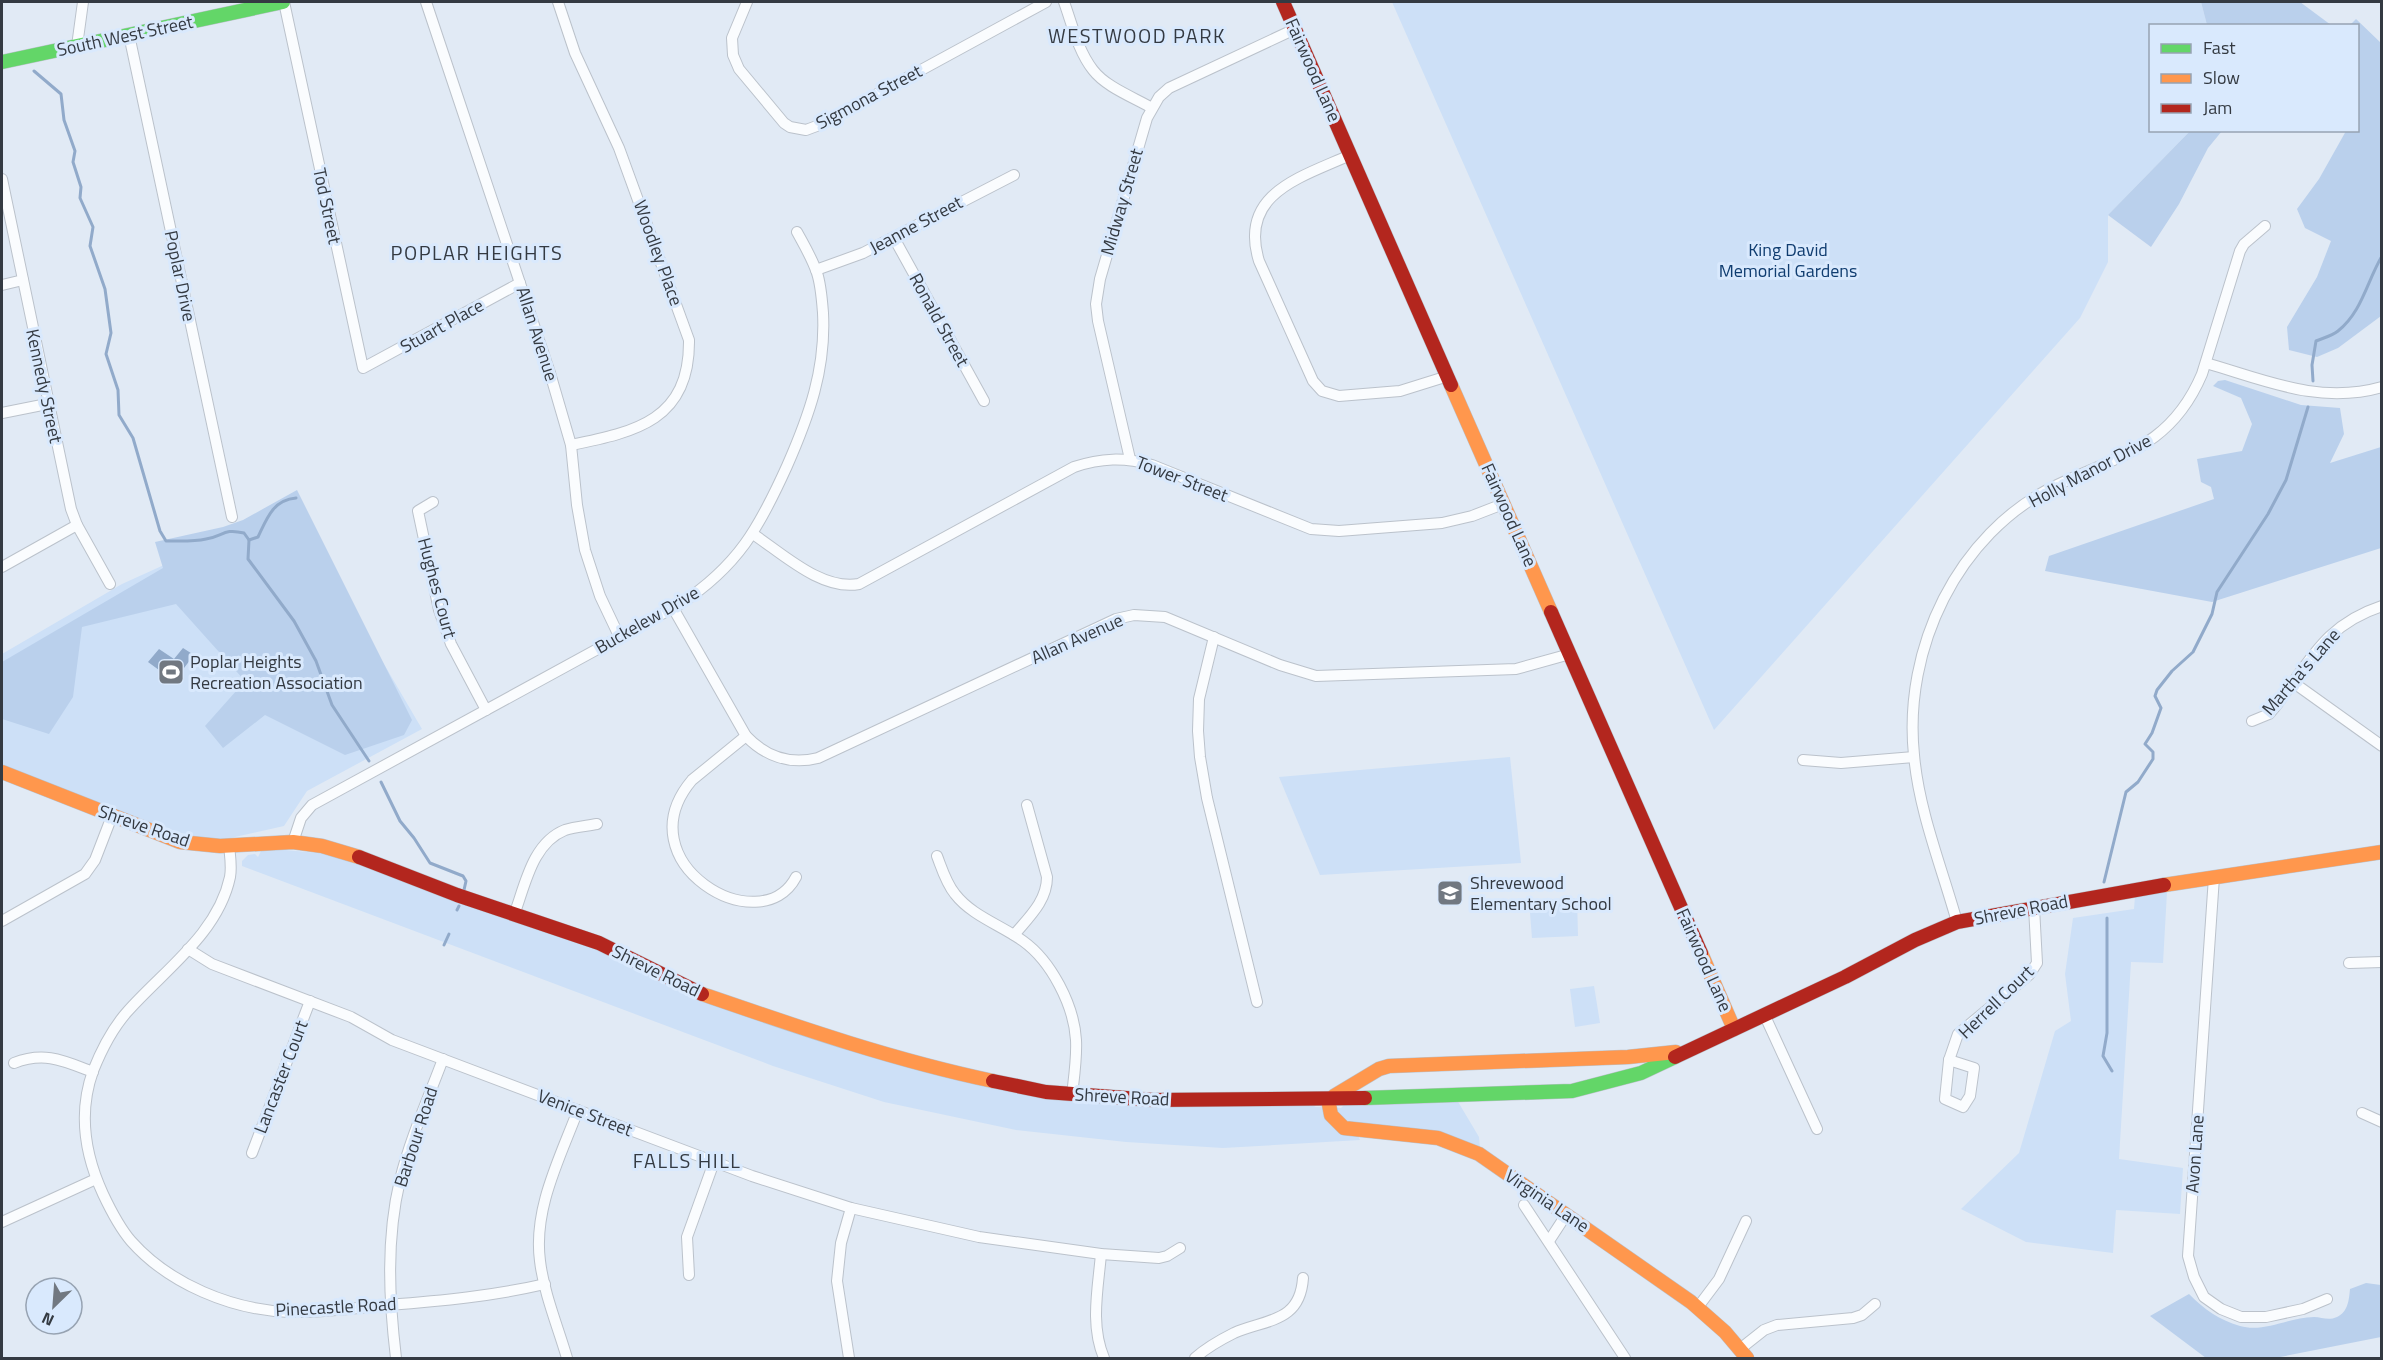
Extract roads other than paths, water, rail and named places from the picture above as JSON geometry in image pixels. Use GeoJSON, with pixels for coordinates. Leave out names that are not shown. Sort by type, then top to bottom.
{"type":"FeatureCollection","features":[{"type":"Feature","properties":{"kind":"main road","name":"South West Street"},"geometry":{"type":"LineString","coordinates":[[2,62],[129,35],[236,7],[284,2]]}},
{"type":"Feature","properties":{"kind":"main road","name":"Fairwood Lane"},"geometry":{"type":"LineString","coordinates":[[1283,2],[1734,1029]]}},
{"type":"Feature","properties":{"kind":"main road","name":"Shreve Road"},"geometry":{"type":"LineString","coordinates":[[2,772],[171,839],[202,845],[293,842],[322,846],[354,855],[514,915],[599,943],[663,977],[702,994],[873,1052],[993,1081],[1072,1095],[1204,1100],[1328,1099],[1572,1091],[1631,1077],[1837,981],[1914,940],[1957,922],[2214,877],[2382,852]]}},
{"type":"Feature","properties":{"kind":"main road","name":"Shreve Road"},"geometry":{"type":"LineString","coordinates":[[1328,1099],[1346,1091],[1379,1069],[1389,1066],[1628,1057],[1687,1051]]}},
{"type":"Feature","properties":{"kind":"main road"},"geometry":{"type":"LineString","coordinates":[[1366,1077],[1362,1082],[1362,1089],[1367,1098]]}},
{"type":"Feature","properties":{"kind":"main road","name":"Virginia Lane"},"geometry":{"type":"LineString","coordinates":[[1328,1099],[1331,1115],[1344,1128],[1438,1138],[1467,1148],[1698,1307],[1744,1354]]}},
{"type":"Feature","properties":{"kind":"street"},"geometry":{"type":"LineString","coordinates":[[77,46],[83,2]]}},
{"type":"Feature","properties":{"kind":"street","name":"Tod Street"},"geometry":{"type":"LineString","coordinates":[[284,2],[363,368]]}},
{"type":"Feature","properties":{"kind":"street","name":"Allan Avenue"},"geometry":{"type":"LineString","coordinates":[[426,2],[550,373],[571,446],[577,505],[585,550],[600,596],[619,636]]}},
{"type":"Feature","properties":{"kind":"street","name":"Woodley Place"},"geometry":{"type":"LineString","coordinates":[[558,2],[575,54],[620,148],[689,340],[689,359],[684,381],[670,404],[650,421],[623,434],[571,446]]}},
{"type":"Feature","properties":{"kind":"street","name":"Sigmona Street"},"geometry":{"type":"LineString","coordinates":[[747,2],[732,38],[736,63],[779,118],[790,127],[806,130],[822,124],[1046,2]]}},
{"type":"Feature","properties":{"kind":"street"},"geometry":{"type":"LineString","coordinates":[[1064,2],[1083,53],[1094,71],[1104,80],[1152,108]]}},
{"type":"Feature","properties":{"kind":"street","name":"Midway Street"},"geometry":{"type":"LineString","coordinates":[[1130,459],[1096,304],[1105,259],[1152,108],[1169,88],[1185,79],[1295,29]]}},
{"type":"Feature","properties":{"kind":"street","name":"Poplar Drive"},"geometry":{"type":"LineString","coordinates":[[129,35],[232,517]]}},
{"type":"Feature","properties":{"kind":"street"},"geometry":{"type":"LineString","coordinates":[[1350,155],[1286,183],[1262,208],[1255,231],[1257,253],[1264,272],[1312,381],[1322,391],[1339,396],[1400,390],[1448,376]]}},
{"type":"Feature","properties":{"kind":"street","name":"Jeanne Street"},"geometry":{"type":"LineString","coordinates":[[816,270],[863,254],[1014,175]]}},
{"type":"Feature","properties":{"kind":"street","name":"Kennedy Street"},"geometry":{"type":"LineString","coordinates":[[2,179],[47,404],[71,509],[77,525],[110,584]]}},
{"type":"Feature","properties":{"kind":"street","name":"Holly Manor Drive"},"geometry":{"type":"LineString","coordinates":[[1957,922],[1922,797],[1914,757],[1913,712],[1920,662],[1936,615],[1966,563],[1990,534],[2029,502],[2056,486],[2133,452],[2164,431],[2186,406],[2196,389],[2206,363],[2240,251],[2244,244],[2265,226]]}},
{"type":"Feature","properties":{"kind":"street","name":"Buckelew Drive"},"geometry":{"type":"LineString","coordinates":[[293,842],[301,818],[312,806],[673,608],[698,592],[726,568],[765,515],[799,439],[819,381],[824,330],[822,302],[816,270],[797,231]]}},
{"type":"Feature","properties":{"kind":"street","name":"Ronald Street"},"geometry":{"type":"LineString","coordinates":[[894,238],[984,401]]}},
{"type":"Feature","properties":{"kind":"street"},"geometry":{"type":"LineString","coordinates":[[2,285],[23,280]]}},
{"type":"Feature","properties":{"kind":"street","name":"Stuart Place"},"geometry":{"type":"LineString","coordinates":[[363,368],[520,282]]}},
{"type":"Feature","properties":{"kind":"street"},"geometry":{"type":"LineString","coordinates":[[2206,363],[2317,393],[2346,394],[2382,387]]}},
{"type":"Feature","properties":{"kind":"street"},"geometry":{"type":"LineString","coordinates":[[2,413],[47,404]]}},
{"type":"Feature","properties":{"kind":"street","name":"Tower Street"},"geometry":{"type":"LineString","coordinates":[[753,534],[817,577],[841,586],[859,584],[1074,467],[1101,460],[1130,459],[1152,465],[1311,529],[1339,531],[1442,523],[1472,516],[1503,504]]}},
{"type":"Feature","properties":{"kind":"street","name":"Hughes Court"},"geometry":{"type":"LineString","coordinates":[[433,502],[418,511],[439,610],[451,644],[486,710]]}},
{"type":"Feature","properties":{"kind":"street"},"geometry":{"type":"LineString","coordinates":[[2,567],[77,525]]}},
{"type":"Feature","properties":{"kind":"street","name":"Martha's Lane"},"geometry":{"type":"LineString","coordinates":[[2252,721],[2269,714],[2332,632],[2352,618],[2382,606]]}},
{"type":"Feature","properties":{"kind":"street","name":"Allan Avenue"},"geometry":{"type":"LineString","coordinates":[[673,608],[746,736],[754,745],[771,755],[798,761],[818,758],[1121,617],[1157,615],[1303,673],[1325,677],[1516,669],[1570,654]]}},
{"type":"Feature","properties":{"kind":"street"},"geometry":{"type":"LineString","coordinates":[[1214,637],[1199,699],[1200,757],[1207,798],[1257,1002]]}},
{"type":"Feature","properties":{"kind":"street"},"geometry":{"type":"LineString","coordinates":[[2294,683],[2382,746]]}},
{"type":"Feature","properties":{"kind":"street"},"geometry":{"type":"LineString","coordinates":[[746,736],[684,789],[676,806],[672,826],[676,851],[687,869],[702,884],[733,899],[748,901],[772,899],[788,889],[796,877]]}},
{"type":"Feature","properties":{"kind":"street"},"geometry":{"type":"LineString","coordinates":[[1803,760],[1841,763],[1914,757]]}},
{"type":"Feature","properties":{"kind":"street"},"geometry":{"type":"LineString","coordinates":[[1014,935],[1039,904],[1047,885],[1047,877],[1027,805]]}},
{"type":"Feature","properties":{"kind":"street"},"geometry":{"type":"LineString","coordinates":[[2,921],[85,874],[95,860],[112,816]]}},
{"type":"Feature","properties":{"kind":"street"},"geometry":{"type":"LineString","coordinates":[[514,915],[533,861],[547,841],[565,830],[597,824]]}},
{"type":"Feature","properties":{"kind":"street","name":"Pinecastle Road"},"geometry":{"type":"LineString","coordinates":[[229,845],[230,874],[224,896],[203,931],[125,1015],[113,1031],[93,1071],[84,1121],[88,1157],[96,1179],[121,1229],[135,1246],[168,1272],[208,1294],[243,1305],[287,1312],[479,1297],[545,1284]]}},
{"type":"Feature","properties":{"kind":"street"},"geometry":{"type":"LineString","coordinates":[[937,856],[948,883],[962,902],[1036,951],[1053,973],[1071,1016],[1076,1048],[1072,1095]]}},
{"type":"Feature","properties":{"kind":"street","name":"Avon Lane"},"geometry":{"type":"LineString","coordinates":[[2214,877],[2188,1256],[2204,1298],[2221,1309],[2241,1317],[2266,1317],[2313,1306],[2327,1299]]}},
{"type":"Feature","properties":{"kind":"street","name":"Herrell Court"},"geometry":{"type":"LineString","coordinates":[[1949,1060],[1958,1034],[2029,975],[2037,963],[2034,907]]}},
{"type":"Feature","properties":{"kind":"street","name":"Venice Street"},"geometry":{"type":"LineString","coordinates":[[188,949],[212,964],[351,1017],[392,1040],[714,1162],[851,1208],[979,1238],[1101,1254],[1159,1258],[1180,1248]]}},
{"type":"Feature","properties":{"kind":"street"},"geometry":{"type":"LineString","coordinates":[[2349,963],[2382,962]]}},
{"type":"Feature","properties":{"kind":"street","name":"Lancaster Court"},"geometry":{"type":"LineString","coordinates":[[252,1153],[310,1001]]}},
{"type":"Feature","properties":{"kind":"street"},"geometry":{"type":"LineString","coordinates":[[1764,1014],[1817,1129]]}},
{"type":"Feature","properties":{"kind":"street"},"geometry":{"type":"LineString","coordinates":[[14,1063],[27,1058],[49,1057],[93,1071]]}},
{"type":"Feature","properties":{"kind":"street","name":"Barbour Road"},"geometry":{"type":"LineString","coordinates":[[396,1359],[389,1305],[392,1230],[400,1180],[407,1154],[443,1059]]}},
{"type":"Feature","properties":{"kind":"street"},"geometry":{"type":"LineString","coordinates":[[567,1359],[545,1284],[539,1244],[543,1206],[578,1110]]}},
{"type":"Feature","properties":{"kind":"street"},"geometry":{"type":"LineString","coordinates":[[2362,1113],[2382,1122]]}},
{"type":"Feature","properties":{"kind":"street"},"geometry":{"type":"LineString","coordinates":[[689,1275],[687,1237],[714,1162]]}},
{"type":"Feature","properties":{"kind":"street"},"geometry":{"type":"LineString","coordinates":[[2,1222],[96,1179]]}},
{"type":"Feature","properties":{"kind":"street"},"geometry":{"type":"LineString","coordinates":[[1524,1205],[1625,1359]]}},
{"type":"Feature","properties":{"kind":"street"},"geometry":{"type":"LineString","coordinates":[[849,1359],[837,1281],[841,1243],[851,1208]]}},
{"type":"Feature","properties":{"kind":"street"},"geometry":{"type":"LineString","coordinates":[[1549,1241],[1566,1215]]}},
{"type":"Feature","properties":{"kind":"street"},"geometry":{"type":"LineString","coordinates":[[1698,1307],[1719,1279],[1746,1221]]}},
{"type":"Feature","properties":{"kind":"street"},"geometry":{"type":"LineString","coordinates":[[1101,1254],[1095,1318],[1097,1336],[1104,1359]]}},
{"type":"Feature","properties":{"kind":"street"},"geometry":{"type":"LineString","coordinates":[[1195,1359],[1215,1343],[1233,1334],[1288,1313],[1299,1297],[1303,1278]]}},
{"type":"Feature","properties":{"kind":"street"},"geometry":{"type":"LineString","coordinates":[[1744,1354],[1764,1330],[1777,1325],[1853,1318],[1862,1315],[1875,1304]]}},
{"type":"Feature","properties":{"kind":"waterway"},"geometry":{"type":"LineString","coordinates":[[34,71],[61,94],[64,120],[75,151],[73,162],[81,187],[80,198],[93,227],[90,246],[105,289],[111,333],[106,354],[118,390],[119,415],[133,438],[160,531],[166,541],[201,540],[232,531],[244,533],[249,540],[248,559],[294,621],[316,661],[332,705],[369,761]]}},
{"type":"Feature","properties":{"kind":"waterway"},"geometry":{"type":"LineString","coordinates":[[2313,381],[2312,365],[2316,341],[2336,333],[2353,315],[2382,256]]}},
{"type":"Feature","properties":{"kind":"waterway"},"geometry":{"type":"LineString","coordinates":[[2104,882],[2126,792],[2138,782],[2153,759],[2153,752],[2145,744],[2152,733],[2161,708],[2155,696],[2157,690],[2172,671],[2193,652],[2212,614],[2217,592],[2268,514],[2286,480],[2308,407]]}},
{"type":"Feature","properties":{"kind":"waterway"},"geometry":{"type":"LineString","coordinates":[[249,540],[258,537],[276,506],[288,499],[296,498]]}},
{"type":"Feature","properties":{"kind":"waterway"},"geometry":{"type":"LineString","coordinates":[[381,782],[400,821],[430,863],[463,876],[466,881],[464,890]]}},
{"type":"Feature","properties":{"kind":"waterway"},"geometry":{"type":"LineString","coordinates":[[457,910],[459,906]]}},
{"type":"Feature","properties":{"kind":"waterway"},"geometry":{"type":"LineString","coordinates":[[2107,918],[2107,1033],[2103,1056],[2112,1071]]}},
{"type":"Feature","properties":{"kind":"waterway"},"geometry":{"type":"LineString","coordinates":[[444,945],[449,934]]}},
{"type":"Feature","properties":{"kind":"place","name":"Poplar Heights Recreation Association"},"geometry":{"type":"Point","coordinates":[171,672]}},
{"type":"Feature","properties":{"kind":"place","name":"Shrevewood Elementary School"},"geometry":{"type":"Point","coordinates":[1450,893]}},
{"type":"Feature","properties":{"kind":"district","name":"WESTWOOD PARK"},"geometry":{"type":"Point","coordinates":[1137,36]}},
{"type":"Feature","properties":{"kind":"district","name":"POPLAR HEIGHTS"},"geometry":{"type":"Point","coordinates":[477,253]}},
{"type":"Feature","properties":{"kind":"district","name":"FALLS HILL"},"geometry":{"type":"Point","coordinates":[687,1161]}},
{"type":"Feature","properties":{"kind":"park label","name":"King David Memorial Gardens"},"geometry":{"type":"Point","coordinates":[1788,260]}}]}
